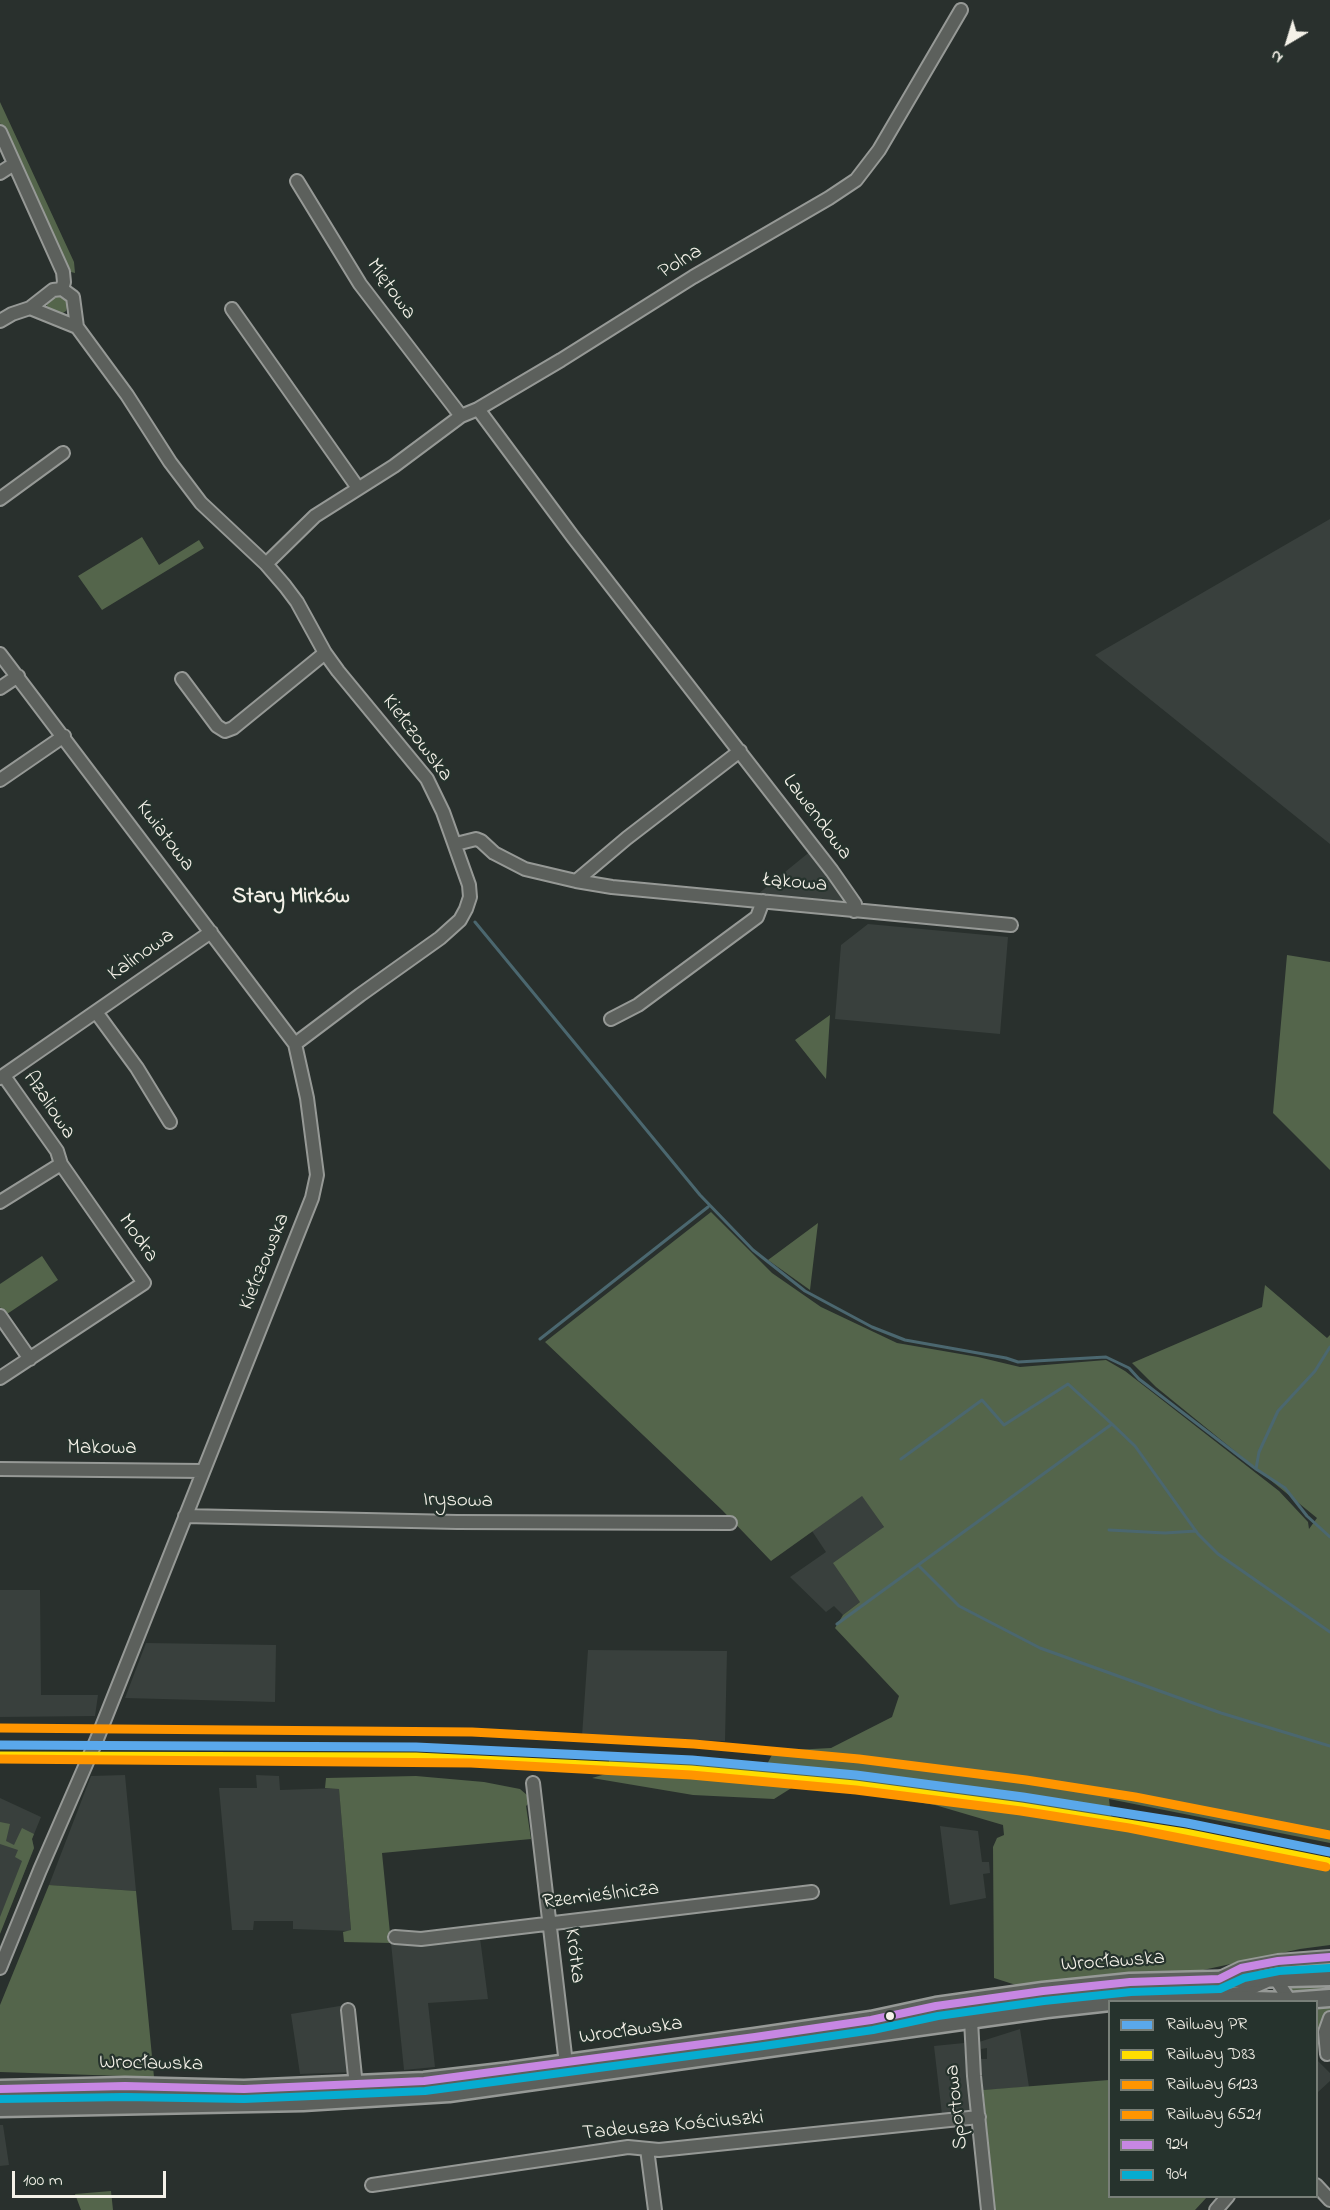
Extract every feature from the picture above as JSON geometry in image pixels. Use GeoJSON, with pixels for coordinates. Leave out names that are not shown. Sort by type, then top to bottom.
{"type":"FeatureCollection","features":[{"type":"Feature","properties":{"kind":"main road"},"geometry":{"type":"LineString","coordinates":[[1269,1979],[1330,1977]]}},
{"type":"Feature","properties":{"kind":"main road","name":"Wrocławska"},"geometry":{"type":"LineString","coordinates":[[0,2089],[125,2086],[244,2089],[356,2086],[433,2080],[566,2064],[871,2020],[967,2001],[1098,1985],[1269,1979]]}},
{"type":"Feature","properties":{"kind":"main road","name":"Wrocławska"},"geometry":{"type":"LineString","coordinates":[[1304,2000],[1330,1998]]}},
{"type":"Feature","properties":{"kind":"main road","name":"Wrocławska"},"geometry":{"type":"LineString","coordinates":[[1166,2000],[1234,2000]]}},
{"type":"Feature","properties":{"kind":"main road","name":"Wrocławska"},"geometry":{"type":"LineString","coordinates":[[0,2108],[303,2102],[449,2093],[1108,2002]]}},
{"type":"Feature","properties":{"kind":"street","name":"Polna"},"geometry":{"type":"LineString","coordinates":[[266,564],[315,516],[394,466],[461,416],[478,409],[856,180],[879,150],[961,10]]}},
{"type":"Feature","properties":{"kind":"street","name":"Kiełczowska"},"geometry":{"type":"LineString","coordinates":[[0,132],[63,272],[77,327],[112,373],[159,447],[194,496],[266,564],[297,602],[325,653],[427,779],[456,844],[470,891],[466,909],[460,920],[440,938],[295,1044],[315,1150],[316,1181],[312,1198],[94,1745],[0,1968]]}},
{"type":"Feature","properties":{"kind":"street"},"geometry":{"type":"LineString","coordinates":[[0,173],[14,164]]}},
{"type":"Feature","properties":{"kind":"street","name":"Miętowa"},"geometry":{"type":"LineString","coordinates":[[297,181],[360,285],[461,416]]}},
{"type":"Feature","properties":{"kind":"street"},"geometry":{"type":"LineString","coordinates":[[0,321],[30,308],[53,290],[68,293]]}},
{"type":"Feature","properties":{"kind":"street"},"geometry":{"type":"LineString","coordinates":[[30,308],[77,327]]}},
{"type":"Feature","properties":{"kind":"street"},"geometry":{"type":"LineString","coordinates":[[232,309],[358,488]]}},
{"type":"Feature","properties":{"kind":"street","name":"Lawendowa"},"geometry":{"type":"LineString","coordinates":[[478,409],[573,537],[838,879],[855,904],[854,911]]}},
{"type":"Feature","properties":{"kind":"street"},"geometry":{"type":"LineString","coordinates":[[0,499],[63,453]]}},
{"type":"Feature","properties":{"kind":"street"},"geometry":{"type":"LineString","coordinates":[[182,679],[217,726],[225,731],[233,728],[325,653]]}},
{"type":"Feature","properties":{"kind":"street","name":"Kwiatowa"},"geometry":{"type":"LineString","coordinates":[[0,654],[295,1044]]}},
{"type":"Feature","properties":{"kind":"street"},"geometry":{"type":"LineString","coordinates":[[0,688],[18,676]]}},
{"type":"Feature","properties":{"kind":"street"},"geometry":{"type":"LineString","coordinates":[[0,780],[64,736]]}},
{"type":"Feature","properties":{"kind":"street"},"geometry":{"type":"LineString","coordinates":[[576,881],[627,838],[740,751]]}},
{"type":"Feature","properties":{"kind":"street","name":"Łąkowa"},"geometry":{"type":"LineString","coordinates":[[456,844],[476,839],[509,862],[525,869],[612,887],[1011,925]]}},
{"type":"Feature","properties":{"kind":"street"},"geometry":{"type":"LineString","coordinates":[[611,1019],[638,1005],[757,917],[763,901]]}},
{"type":"Feature","properties":{"kind":"street","name":"Kalinowa"},"geometry":{"type":"LineString","coordinates":[[2,1077],[211,932]]}},
{"type":"Feature","properties":{"kind":"street"},"geometry":{"type":"LineString","coordinates":[[96,1012],[137,1068],[170,1122]]}},
{"type":"Feature","properties":{"kind":"street","name":"Azaliowa"},"geometry":{"type":"LineString","coordinates":[[0,1202],[61,1164],[57,1151],[2,1077]]}},
{"type":"Feature","properties":{"kind":"street","name":"Modra"},"geometry":{"type":"LineString","coordinates":[[0,1378],[144,1283],[61,1164]]}},
{"type":"Feature","properties":{"kind":"street"},"geometry":{"type":"LineString","coordinates":[[0,1316],[30,1359]]}},
{"type":"Feature","properties":{"kind":"street","name":"Makowa"},"geometry":{"type":"LineString","coordinates":[[0,1469],[203,1471]]}},
{"type":"Feature","properties":{"kind":"street","name":"Irysowa"},"geometry":{"type":"LineString","coordinates":[[184,1516],[457,1522],[730,1522]]}},
{"type":"Feature","properties":{"kind":"street","name":"Krótka"},"geometry":{"type":"LineString","coordinates":[[533,1783],[566,2064]]}},
{"type":"Feature","properties":{"kind":"street","name":"Rzemieślnicza"},"geometry":{"type":"LineString","coordinates":[[395,1937],[421,1939],[812,1892]]}},
{"type":"Feature","properties":{"kind":"street"},"geometry":{"type":"LineString","coordinates":[[1219,1979],[1241,1968],[1278,1961],[1330,1958]]}},
{"type":"Feature","properties":{"kind":"street"},"geometry":{"type":"LineString","coordinates":[[1290,2000],[1269,1979],[1304,1959]]}},
{"type":"Feature","properties":{"kind":"street","name":"Wrocławska"},"geometry":{"type":"LineString","coordinates":[[1210,1999],[1240,1993],[1269,1979]]}},
{"type":"Feature","properties":{"kind":"street","name":"Sportowa"},"geometry":{"type":"LineString","coordinates":[[967,2001],[971,2020],[988,2210]]}},
{"type":"Feature","properties":{"kind":"street"},"geometry":{"type":"LineString","coordinates":[[348,2010],[356,2086]]}},
{"type":"Feature","properties":{"kind":"street"},"geometry":{"type":"LineString","coordinates":[[1329,2055],[1325,2032],[1330,2018]]}},
{"type":"Feature","properties":{"kind":"street"},"geometry":{"type":"LineString","coordinates":[[1318,2039],[1329,2055]]}},
{"type":"Feature","properties":{"kind":"street"},"geometry":{"type":"LineString","coordinates":[[1318,2044],[1329,2055]]}},
{"type":"Feature","properties":{"kind":"street","name":"Tadeusza Kościuszki"},"geometry":{"type":"LineString","coordinates":[[372,2185],[628,2147],[659,2150],[979,2117]]}},
{"type":"Feature","properties":{"kind":"street"},"geometry":{"type":"LineString","coordinates":[[647,2149],[655,2210]]}},
{"type":"Feature","properties":{"kind":"street"},"geometry":{"type":"LineString","coordinates":[[1318,2186],[1330,2200]]}},
{"type":"Feature","properties":{"kind":"street"},"geometry":{"type":"LineString","coordinates":[[1216,2210],[1226,2198]]}},
{"type":"Feature","properties":{"kind":"shaded area"},"geometry":{"type":"Polygon","coordinates":[[[1330,519],[1330,844],[1095,655],[1330,519]]]}},
{"type":"Feature","properties":{"kind":"shaded area"},"geometry":{"type":"Polygon","coordinates":[[[812,850],[849,902],[758,894],[812,850]]]}},
{"type":"Feature","properties":{"kind":"shaded area"},"geometry":{"type":"Polygon","coordinates":[[[868,924],[1008,937],[1000,1034],[835,1019],[841,945],[868,924]]]}},
{"type":"Feature","properties":{"kind":"shaded area"},"geometry":{"type":"Polygon","coordinates":[[[862,1495],[884,1527],[860,1602],[843,1615],[834,1606],[826,1612],[790,1577],[826,1552],[812,1531],[862,1495]]]}},
{"type":"Feature","properties":{"kind":"shaded area"},"geometry":{"type":"Polygon","coordinates":[[[0,1590],[40,1590],[41,1695],[98,1695],[95,1716],[0,1717],[0,1590]]]}},
{"type":"Feature","properties":{"kind":"shaded area"},"geometry":{"type":"Polygon","coordinates":[[[146,1643],[276,1645],[275,1702],[125,1698],[146,1643]]]}},
{"type":"Feature","properties":{"kind":"shaded area"},"geometry":{"type":"Polygon","coordinates":[[[588,1650],[727,1651],[725,1741],[582,1736],[588,1650]]]}},
{"type":"Feature","properties":{"kind":"shaded area"},"geometry":{"type":"Polygon","coordinates":[[[125,1775],[136,1891],[49,1885],[91,1776],[125,1775]]]}},
{"type":"Feature","properties":{"kind":"shaded area"},"geometry":{"type":"Polygon","coordinates":[[[256,1775],[279,1776],[280,1790],[339,1788],[351,1931],[293,1929],[293,1921],[254,1921],[253,1930],[232,1930],[219,1788],[257,1788],[256,1775]]]}},
{"type":"Feature","properties":{"kind":"shaded area"},"geometry":{"type":"Polygon","coordinates":[[[0,1798],[41,1817],[32,1839],[34,1848],[0,1933],[0,1798]]]}},
{"type":"Feature","properties":{"kind":"shaded area"},"geometry":{"type":"Polygon","coordinates":[[[940,1826],[978,1831],[982,1862],[989,1862],[990,1873],[983,1874],[986,1898],[950,1905],[940,1826]]]}},
{"type":"Feature","properties":{"kind":"shaded area"},"geometry":{"type":"Polygon","coordinates":[[[480,1938],[488,1999],[428,2003],[435,2067],[404,2070],[391,1943],[480,1938]]]}},
{"type":"Feature","properties":{"kind":"shaded area"},"geometry":{"type":"Polygon","coordinates":[[[352,2004],[357,2072],[300,2074],[291,2014],[352,2004]]]}},
{"type":"Feature","properties":{"kind":"shaded area"},"geometry":{"type":"Polygon","coordinates":[[[1020,2029],[1029,2087],[983,2090],[980,2059],[987,2059],[987,2048],[981,2049],[979,2042],[1020,2029]]]}},
{"type":"Feature","properties":{"kind":"shaded area"},"geometry":{"type":"Polygon","coordinates":[[[964,2043],[971,2112],[942,2115],[934,2046],[964,2043]]]}},
{"type":"Feature","properties":{"kind":"shaded area"},"geometry":{"type":"Polygon","coordinates":[[[1318,2061],[1330,2073],[1330,2081],[1318,2092],[1318,2061]]]}},
{"type":"Feature","properties":{"kind":"shaded area"},"geometry":{"type":"Polygon","coordinates":[[[0,2125],[3,2125],[9,2165],[0,2166],[0,2125]]]}},
{"type":"Feature","properties":{"kind":"green space"},"geometry":{"type":"Polygon","coordinates":[[[0,102],[74,262],[75,273],[71,272],[46,226],[0,123],[0,102]]]}},
{"type":"Feature","properties":{"kind":"green space"},"geometry":{"type":"Polygon","coordinates":[[[58,294],[66,298],[68,304],[66,311],[60,315],[47,309],[47,301],[58,294]]]}},
{"type":"Feature","properties":{"kind":"green space"},"geometry":{"type":"Polygon","coordinates":[[[142,537],[159,565],[199,540],[204,548],[102,610],[78,576],[142,537]]]}},
{"type":"Feature","properties":{"kind":"green space"},"geometry":{"type":"Polygon","coordinates":[[[1287,955],[1330,962],[1330,1170],[1273,1113],[1287,955]]]}},
{"type":"Feature","properties":{"kind":"green space"},"geometry":{"type":"Polygon","coordinates":[[[830,1015],[826,1079],[795,1040],[830,1015]]]}},
{"type":"Feature","properties":{"kind":"green space"},"geometry":{"type":"Polygon","coordinates":[[[711,1212],[772,1273],[821,1307],[897,1343],[1020,1367],[1106,1360],[1125,1371],[1279,1491],[1308,1522],[1309,1529],[1317,1518],[1156,1387],[1132,1363],[1262,1307],[1265,1285],[1327,1338],[1330,1335],[1330,1843],[1109,1799],[1111,1816],[1330,1862],[1330,1945],[1300,1949],[1203,1970],[1016,1985],[994,1978],[993,1847],[997,1838],[1004,1835],[1003,1825],[935,1805],[801,1782],[774,1799],[693,1795],[592,1778],[609,1773],[609,1756],[765,1768],[774,1751],[831,1748],[892,1717],[899,1696],[835,1628],[843,1615],[860,1602],[833,1563],[884,1527],[862,1496],[771,1561],[722,1510],[545,1342],[711,1212]]]}},
{"type":"Feature","properties":{"kind":"green space"},"geometry":{"type":"Polygon","coordinates":[[[818,1223],[810,1290],[768,1260],[818,1223]]]}},
{"type":"Feature","properties":{"kind":"green space"},"geometry":{"type":"Polygon","coordinates":[[[42,1256],[58,1280],[4,1314],[0,1307],[0,1284],[42,1256]]]}},
{"type":"Feature","properties":{"kind":"green space"},"geometry":{"type":"Polygon","coordinates":[[[416,1776],[484,1782],[520,1789],[527,1795],[529,1803],[526,1806],[531,1839],[382,1853],[391,1943],[344,1942],[343,1932],[351,1930],[339,1789],[325,1788],[326,1778],[416,1776]]]}},
{"type":"Feature","properties":{"kind":"green space"},"geometry":{"type":"Polygon","coordinates":[[[0,1822],[10,1824],[6,1841],[14,1845],[22,1828],[34,1834],[32,1839],[34,1848],[0,1934],[0,1917],[22,1861],[15,1857],[18,1850],[0,1844],[0,1822]]]}},
{"type":"Feature","properties":{"kind":"green space"},"geometry":{"type":"Polygon","coordinates":[[[49,1885],[136,1891],[154,2077],[0,2072],[0,2005],[49,1885]]]}},
{"type":"Feature","properties":{"kind":"green space"},"geometry":{"type":"Polygon","coordinates":[[[1330,1983],[1330,1992],[1292,1993],[1287,1985],[1330,1983]]]}},
{"type":"Feature","properties":{"kind":"green space"},"geometry":{"type":"Polygon","coordinates":[[[1243,1984],[1234,1991],[1163,1991],[1163,1987],[1243,1984]]]}},
{"type":"Feature","properties":{"kind":"green space"},"geometry":{"type":"Polygon","coordinates":[[[1330,2005],[1320,2034],[1318,2031],[1318,2006],[1330,2005]]]}},
{"type":"Feature","properties":{"kind":"green space"},"geometry":{"type":"Polygon","coordinates":[[[1108,2080],[1108,2198],[1206,2198],[1195,2210],[995,2210],[983,2090],[1108,2080]]]}},
{"type":"Feature","properties":{"kind":"green space"},"geometry":{"type":"Polygon","coordinates":[[[111,2191],[113,2210],[81,2210],[75,2194],[111,2191]]]}},
{"type":"Feature","properties":{"kind":"waterway"},"geometry":{"type":"LineString","coordinates":[[475,922],[700,1195],[753,1250],[805,1291],[872,1327],[905,1340],[1018,1362],[1106,1357],[1129,1368],[1139,1379],[1256,1469],[1285,1488],[1307,1516],[1330,1537]]}},
{"type":"Feature","properties":{"kind":"waterway"},"geometry":{"type":"LineString","coordinates":[[540,1339],[708,1207]]}},
{"type":"Feature","properties":{"kind":"waterway"},"geometry":{"type":"LineString","coordinates":[[1256,1469],[1259,1452],[1278,1411],[1315,1371],[1330,1347]]}},
{"type":"Feature","properties":{"kind":"waterway"},"geometry":{"type":"LineString","coordinates":[[901,1459],[982,1400],[1004,1425],[1068,1384],[1112,1424]]}},
{"type":"Feature","properties":{"kind":"waterway"},"geometry":{"type":"LineString","coordinates":[[837,1624],[1112,1424],[1135,1446],[1198,1534],[1218,1554],[1330,1632]]}},
{"type":"Feature","properties":{"kind":"waterway"},"geometry":{"type":"LineString","coordinates":[[1109,1530],[1165,1533],[1196,1531]]}},
{"type":"Feature","properties":{"kind":"waterway"},"geometry":{"type":"LineString","coordinates":[[918,1565],[959,1606],[1040,1648],[1221,1713],[1330,1746]]}},
{"type":"Feature","properties":{"kind":"rail line","name":"6123"},"geometry":{"type":"LineString","coordinates":[[0,1728],[472,1732],[694,1744],[859,1759],[1026,1780],[1135,1797],[1330,1835]]}},
{"type":"Feature","properties":{"kind":"rail line","name":"PR"},"geometry":{"type":"LineString","coordinates":[[0,1745],[416,1747],[692,1760],[856,1775],[1023,1797],[1187,1823],[1330,1852]]}},
{"type":"Feature","properties":{"kind":"rail line","name":"D83"},"geometry":{"type":"LineString","coordinates":[[0,1756],[416,1757],[691,1770],[855,1785],[1021,1807],[1185,1833],[1328,1862]]}},
{"type":"Feature","properties":{"kind":"rail line","name":"6521"},"geometry":{"type":"LineString","coordinates":[[0,1759],[471,1763],[691,1775],[856,1790],[1021,1811],[1129,1828],[1326,1867]]}},
{"type":"Feature","properties":{"kind":"transit line","name":"924"},"geometry":{"type":"LineString","coordinates":[[0,2089],[125,2086],[244,2089],[424,2081],[755,2037],[871,2020],[936,2006],[1043,1991],[1130,1982],[1219,1979],[1241,1968],[1278,1961],[1330,1957]]}},
{"type":"Feature","properties":{"kind":"transit line","name":"904"},"geometry":{"type":"LineString","coordinates":[[0,2099],[125,2097],[244,2099],[425,2091],[757,2047],[873,2030],[938,2016],[1044,2001],[1131,1992],[1220,1989],[1244,1978],[1279,1971],[1330,1968]]}},
{"type":"Feature","properties":{"kind":"district","name":"Stary Mirków"},"geometry":{"type":"Point","coordinates":[291,898]}}]}
